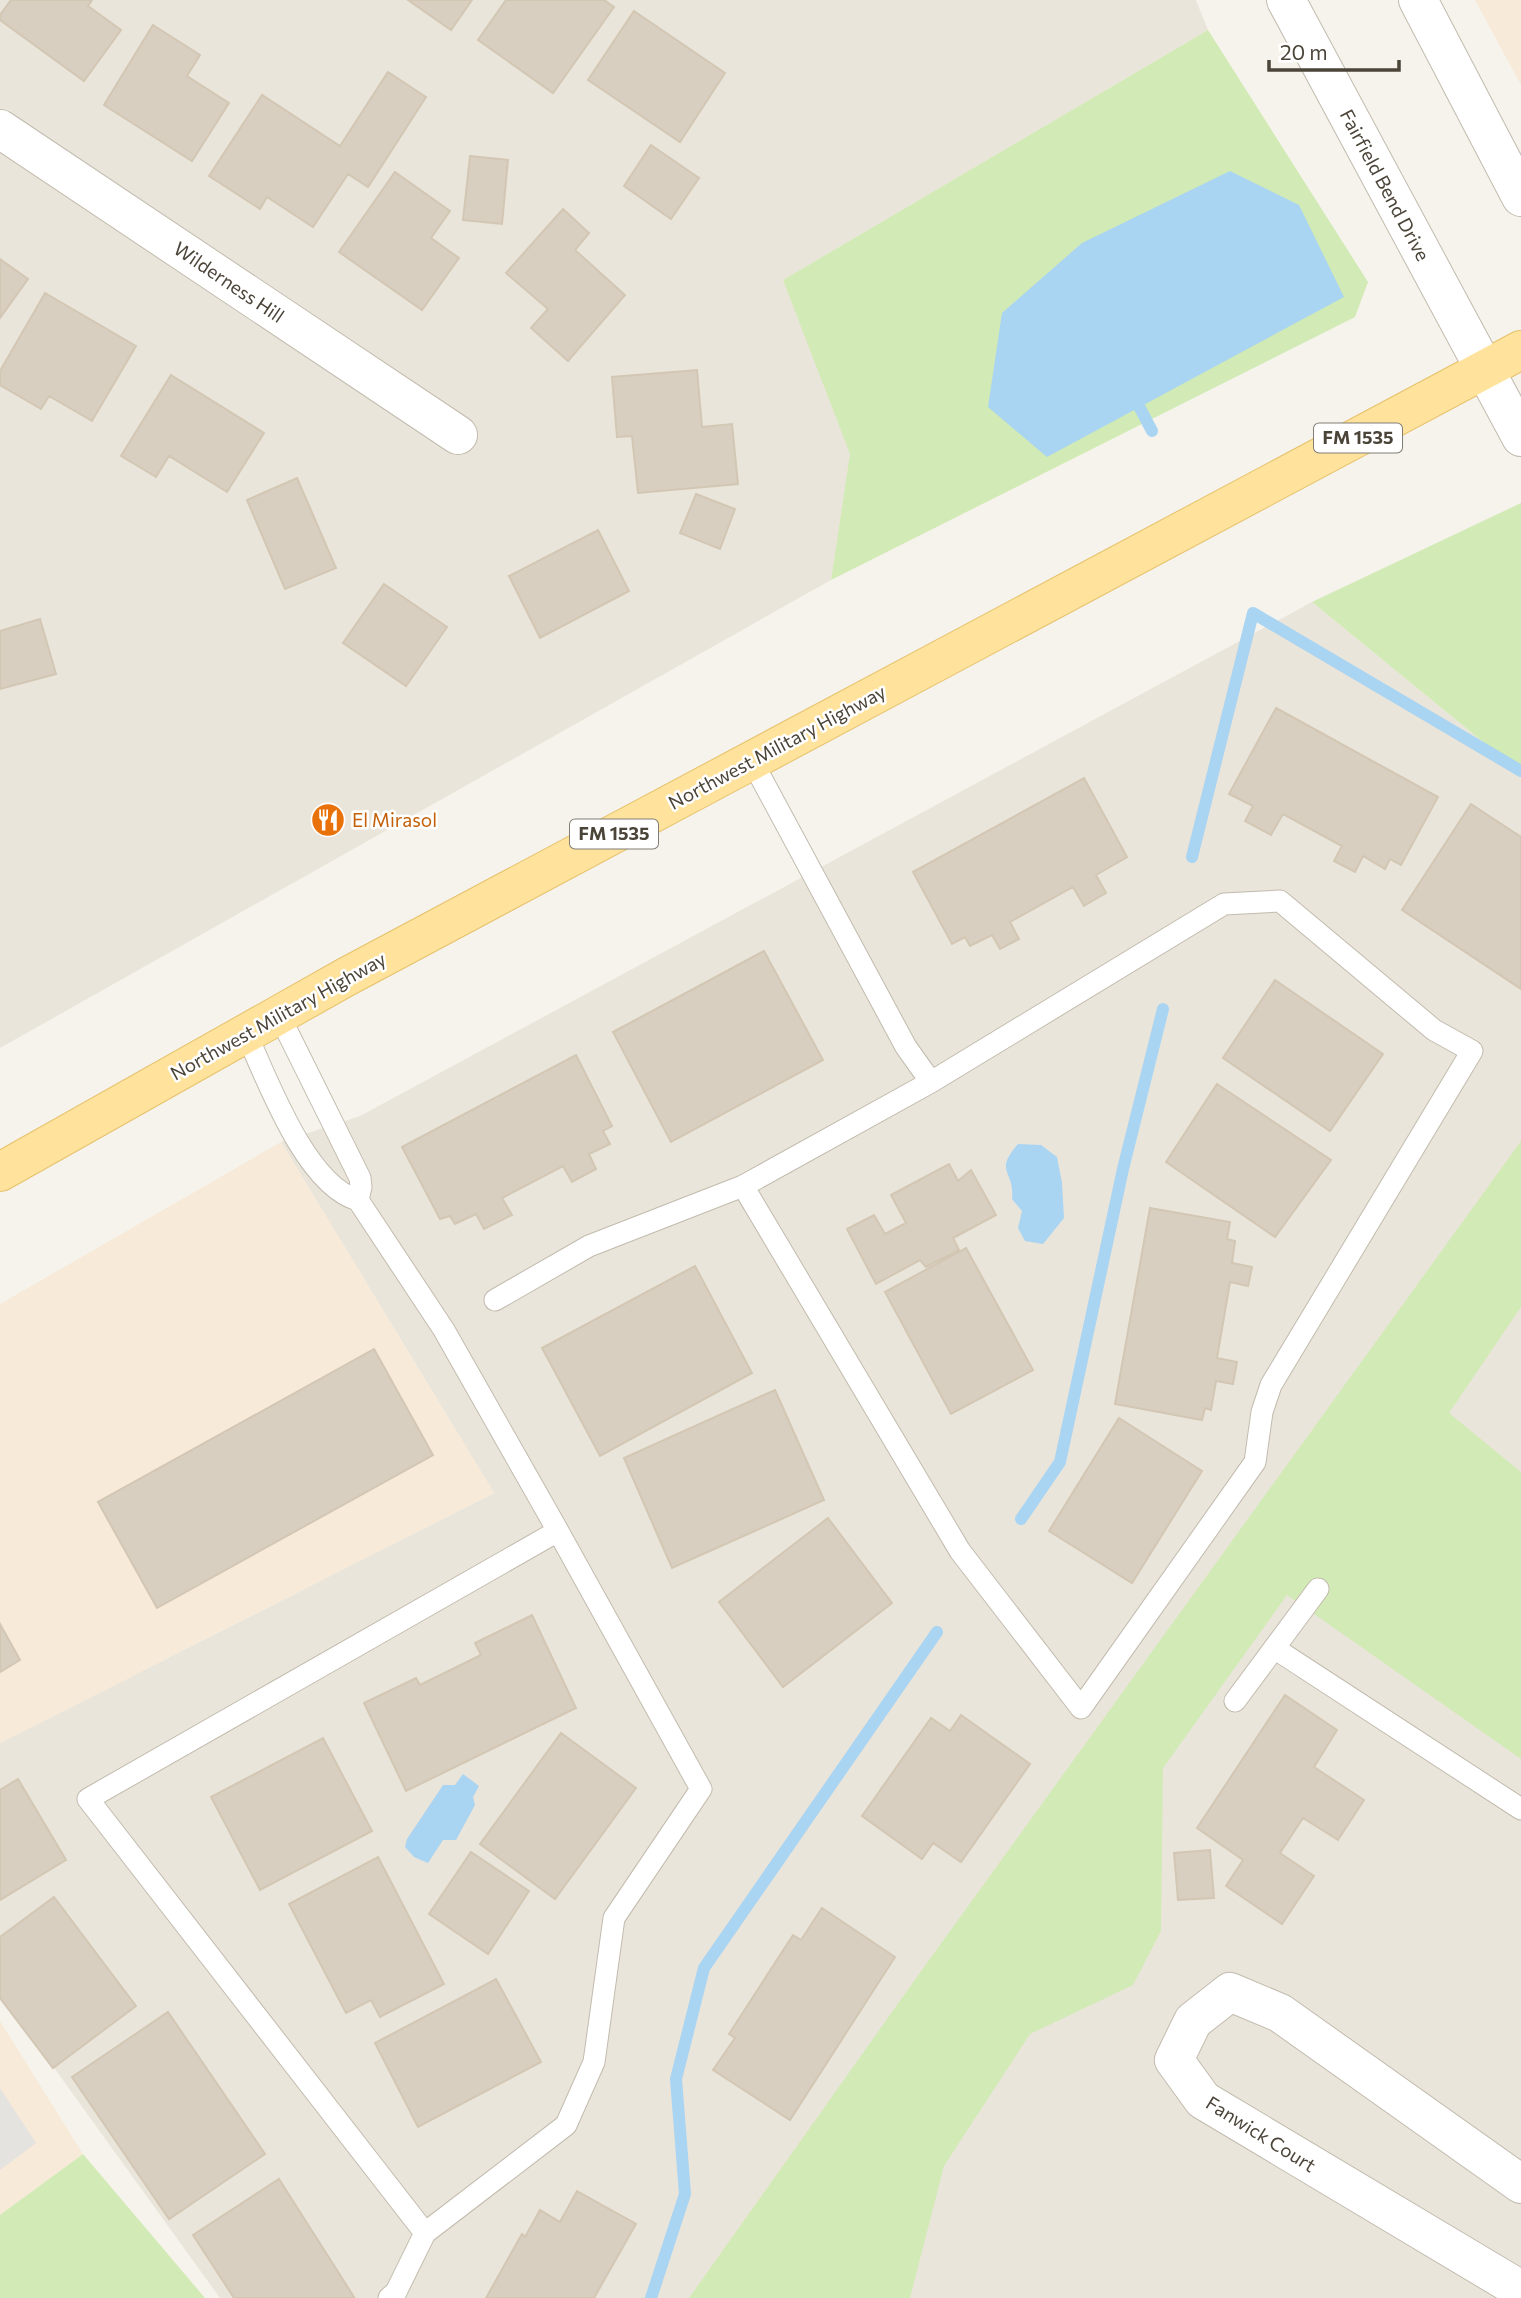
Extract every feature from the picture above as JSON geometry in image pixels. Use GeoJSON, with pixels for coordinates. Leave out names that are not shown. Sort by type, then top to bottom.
{"type":"FeatureCollection","features":[{"type":"Feature","properties":{"kind":"main road","name":"Northwest Military Highway"},"geometry":{"type":"LineString","coordinates":[[0,1172],[262,1024],[1521,350]]}},
{"type":"Feature","properties":{"kind":"street","name":"Fairfield Bend Drive"},"geometry":{"type":"LineString","coordinates":[[1286,0],[1521,437]]}},
{"type":"Feature","properties":{"kind":"street"},"geometry":{"type":"LineString","coordinates":[[1419,0],[1521,197]]}},
{"type":"Feature","properties":{"kind":"street","name":"Wilderness Hill"},"geometry":{"type":"LineString","coordinates":[[0,129],[458,435]]}},
{"type":"Feature","properties":{"kind":"street","name":"Fanwick Court"},"geometry":{"type":"LineString","coordinates":[[1521,2185],[1280,2014],[1230,1992],[1193,2021],[1174,2060],[1203,2100],[1521,2290]]}},
{"type":"Feature","properties":{"kind":"lane"},"geometry":{"type":"LineString","coordinates":[[752,761],[906,1047],[931,1082]]}},
{"type":"Feature","properties":{"kind":"lane"},"geometry":{"type":"LineString","coordinates":[[495,1300],[589,1246],[743,1186],[931,1082],[1224,904],[1280,901],[1434,1030],[1472,1051],[1271,1385],[1262,1412],[1255,1462],[1081,1708],[960,1551],[743,1186]]}},
{"type":"Feature","properties":{"kind":"lane"},"geometry":{"type":"LineString","coordinates":[[262,1024],[303,1152],[335,1188],[346,1197],[358,1200],[443,1331],[701,1789],[614,1918],[594,2062],[566,2125],[425,2232],[396,2292],[389,2298]]}},
{"type":"Feature","properties":{"kind":"lane"},"geometry":{"type":"LineString","coordinates":[[262,1024],[360,1178],[358,1200]]}},
{"type":"Feature","properties":{"kind":"lane"},"geometry":{"type":"LineString","coordinates":[[425,2232],[88,1799],[558,1531]]}},
{"type":"Feature","properties":{"kind":"lane"},"geometry":{"type":"LineString","coordinates":[[1235,1701],[1318,1589]]}},
{"type":"Feature","properties":{"kind":"lane"},"geometry":{"type":"LineString","coordinates":[[1275,1648],[1521,1809]]}},
{"type":"Feature","properties":{"kind":"shaded area"},"geometry":{"type":"Polygon","coordinates":[[[0,0],[1196,0],[1208,30],[783,280],[854,435],[831,580],[0,1048],[0,0]]]}},
{"type":"Feature","properties":{"kind":"shaded area"},"geometry":{"type":"Polygon","coordinates":[[[1475,0],[1521,0],[1521,85],[1475,0]]]}},
{"type":"Feature","properties":{"kind":"shaded area"},"geometry":{"type":"Polygon","coordinates":[[[1312,602],[1521,773],[1521,2298],[220,2298],[0,1993],[0,1743],[494,1493],[281,1142],[360,1116],[1312,602]]]}},
{"type":"Feature","properties":{"kind":"shaded area"},"geometry":{"type":"Polygon","coordinates":[[[281,1142],[494,1493],[0,1743],[0,1304],[281,1142]]]}},
{"type":"Feature","properties":{"kind":"shaded area"},"geometry":{"type":"Polygon","coordinates":[[[0,2021],[83,2154],[0,2215],[0,2021]]]}},
{"type":"Feature","properties":{"kind":"shaded area"},"geometry":{"type":"Polygon","coordinates":[[[0,2088],[36,2143],[0,2170],[0,2088]]]}},
{"type":"Feature","properties":{"kind":"green space"},"geometry":{"type":"Polygon","coordinates":[[[1208,30],[1368,282],[1355,317],[831,580],[850,454],[783,280],[1208,30]]]}},
{"type":"Feature","properties":{"kind":"green space"},"geometry":{"type":"Polygon","coordinates":[[[1521,503],[1521,773],[1312,602],[1521,503]]]}},
{"type":"Feature","properties":{"kind":"green space"},"geometry":{"type":"Polygon","coordinates":[[[1521,1141],[1521,1307],[1449,1413],[1521,1472],[1521,1759],[1287,1595],[1163,1768],[1161,1931],[1133,1985],[1030,2034],[944,2166],[910,2298],[689,2298],[924,1967],[1521,1141]]]}},
{"type":"Feature","properties":{"kind":"green space"},"geometry":{"type":"Polygon","coordinates":[[[83,2154],[205,2298],[0,2298],[0,2215],[83,2154]]]}},
{"type":"Feature","properties":{"kind":"water"},"geometry":{"type":"Polygon","coordinates":[[[1230,171],[1299,205],[1344,297],[1047,457],[988,407],[1002,313],[1082,243],[1230,171]]]}},
{"type":"Feature","properties":{"kind":"water"},"geometry":{"type":"Polygon","coordinates":[[[1018,1144],[1041,1145],[1057,1157],[1064,1218],[1043,1244],[1025,1241],[1018,1228],[1022,1211],[1012,1199],[1011,1182],[1006,1167],[1018,1144]]]}},
{"type":"Feature","properties":{"kind":"water"},"geometry":{"type":"Polygon","coordinates":[[[463,1774],[479,1786],[473,1797],[475,1805],[456,1840],[443,1840],[428,1863],[414,1857],[405,1847],[407,1839],[443,1785],[455,1785],[463,1774]]]}},
{"type":"Feature","properties":{"kind":"building"},"geometry":{"type":"Polygon","coordinates":[[[11,0],[92,0],[88,6],[121,30],[84,81],[0,20],[0,15],[11,0]]]}},
{"type":"Feature","properties":{"kind":"building"},"geometry":{"type":"Polygon","coordinates":[[[408,0],[472,0],[451,30],[408,0]]]}},
{"type":"Feature","properties":{"kind":"building"},"geometry":{"type":"Polygon","coordinates":[[[506,0],[604,0],[614,7],[553,93],[478,40],[506,0]]]}},
{"type":"Feature","properties":{"kind":"building"},"geometry":{"type":"Polygon","coordinates":[[[634,11],[725,73],[680,142],[588,80],[634,11]]]}},
{"type":"Feature","properties":{"kind":"building"},"geometry":{"type":"Polygon","coordinates":[[[153,25],[200,55],[187,76],[229,103],[192,161],[104,105],[153,25]]]}},
{"type":"Feature","properties":{"kind":"building"},"geometry":{"type":"Polygon","coordinates":[[[388,72],[426,97],[368,187],[348,174],[313,227],[267,197],[260,209],[209,176],[262,95],[340,146],[388,72]]]}},
{"type":"Feature","properties":{"kind":"building"},"geometry":{"type":"Polygon","coordinates":[[[651,145],[699,178],[671,219],[624,186],[651,145]]]}},
{"type":"Feature","properties":{"kind":"building"},"geometry":{"type":"Polygon","coordinates":[[[470,156],[508,160],[502,224],[463,220],[470,156]]]}},
{"type":"Feature","properties":{"kind":"building"},"geometry":{"type":"Polygon","coordinates":[[[395,172],[450,211],[431,238],[459,258],[422,310],[339,252],[395,172]]]}},
{"type":"Feature","properties":{"kind":"building"},"geometry":{"type":"Polygon","coordinates":[[[563,209],[589,233],[575,250],[625,295],[568,361],[531,328],[548,309],[506,273],[563,209]]]}},
{"type":"Feature","properties":{"kind":"building"},"geometry":{"type":"Polygon","coordinates":[[[0,259],[28,279],[0,318],[0,259]]]}},
{"type":"Feature","properties":{"kind":"building"},"geometry":{"type":"Polygon","coordinates":[[[45,293],[136,346],[92,421],[49,396],[41,409],[0,385],[0,371],[45,293]]]}},
{"type":"Feature","properties":{"kind":"building"},"geometry":{"type":"Polygon","coordinates":[[[697,370],[702,427],[732,424],[738,484],[638,493],[632,436],[617,437],[612,377],[697,370]]]}},
{"type":"Feature","properties":{"kind":"building"},"geometry":{"type":"Polygon","coordinates":[[[171,375],[264,433],[227,492],[169,456],[156,477],[121,456],[171,375]]]}},
{"type":"Feature","properties":{"kind":"building"},"geometry":{"type":"Polygon","coordinates":[[[297,478],[336,568],[285,589],[247,500],[297,478]]]}},
{"type":"Feature","properties":{"kind":"building"},"geometry":{"type":"Polygon","coordinates":[[[696,494],[735,509],[720,549],[680,533],[696,494]]]}},
{"type":"Feature","properties":{"kind":"building"},"geometry":{"type":"Polygon","coordinates":[[[598,530],[629,591],[540,638],[509,576],[598,530]]]}},
{"type":"Feature","properties":{"kind":"building"},"geometry":{"type":"Polygon","coordinates":[[[384,584],[447,627],[406,686],[343,643],[384,584]]]}},
{"type":"Feature","properties":{"kind":"building"},"geometry":{"type":"Polygon","coordinates":[[[40,619],[56,674],[0,689],[0,631],[40,619]]]}},
{"type":"Feature","properties":{"kind":"building"},"geometry":{"type":"Polygon","coordinates":[[[1276,708],[1438,797],[1401,865],[1390,859],[1385,869],[1363,856],[1355,872],[1334,861],[1342,846],[1283,814],[1271,835],[1245,821],[1253,806],[1229,794],[1276,708]]]}},
{"type":"Feature","properties":{"kind":"building"},"geometry":{"type":"Polygon","coordinates":[[[1084,778],[1127,857],[1096,875],[1106,893],[1084,906],[1073,887],[1010,922],[1019,939],[1000,949],[992,935],[970,946],[965,937],[952,944],[913,872],[1084,778]]]}},
{"type":"Feature","properties":{"kind":"building"},"geometry":{"type":"Polygon","coordinates":[[[1471,804],[1521,837],[1521,989],[1402,910],[1471,804]]]}},
{"type":"Feature","properties":{"kind":"building"},"geometry":{"type":"Polygon","coordinates":[[[764,951],[823,1060],[671,1142],[613,1032],[764,951]]]}},
{"type":"Feature","properties":{"kind":"building"},"geometry":{"type":"Polygon","coordinates":[[[1275,980],[1383,1054],[1330,1131],[1223,1058],[1275,980]]]}},
{"type":"Feature","properties":{"kind":"building"},"geometry":{"type":"Polygon","coordinates":[[[576,1055],[612,1126],[603,1131],[610,1144],[589,1154],[596,1169],[572,1182],[563,1166],[502,1198],[512,1215],[484,1229],[476,1214],[455,1224],[450,1216],[440,1219],[402,1147],[576,1055]]]}},
{"type":"Feature","properties":{"kind":"building"},"geometry":{"type":"Polygon","coordinates":[[[1217,1084],[1331,1160],[1275,1237],[1166,1162],[1217,1084]]]}},
{"type":"Feature","properties":{"kind":"building"},"geometry":{"type":"Polygon","coordinates":[[[949,1164],[958,1181],[971,1170],[996,1215],[953,1238],[959,1250],[926,1267],[920,1260],[876,1284],[847,1229],[874,1215],[885,1234],[906,1223],[891,1195],[949,1164]]]}},
{"type":"Feature","properties":{"kind":"building"},"geometry":{"type":"Polygon","coordinates":[[[1150,1208],[1230,1222],[1227,1239],[1235,1241],[1232,1263],[1252,1267],[1248,1286],[1230,1282],[1217,1358],[1237,1362],[1233,1384],[1216,1381],[1211,1410],[1205,1408],[1202,1420],[1115,1404],[1150,1208]]]}},
{"type":"Feature","properties":{"kind":"building"},"geometry":{"type":"Polygon","coordinates":[[[966,1248],[1033,1370],[951,1414],[885,1292],[966,1248]]]}},
{"type":"Feature","properties":{"kind":"building"},"geometry":{"type":"Polygon","coordinates":[[[695,1266],[752,1373],[600,1456],[542,1348],[695,1266]]]}},
{"type":"Feature","properties":{"kind":"building"},"geometry":{"type":"Polygon","coordinates":[[[374,1349],[433,1455],[157,1608],[98,1502],[374,1349]]]}},
{"type":"Feature","properties":{"kind":"building"},"geometry":{"type":"Polygon","coordinates":[[[775,1390],[824,1500],[672,1568],[624,1458],[775,1390]]]}},
{"type":"Feature","properties":{"kind":"building"},"geometry":{"type":"Polygon","coordinates":[[[1119,1418],[1202,1471],[1132,1583],[1049,1531],[1119,1418]]]}},
{"type":"Feature","properties":{"kind":"building"},"geometry":{"type":"Polygon","coordinates":[[[828,1518],[892,1603],[783,1687],[719,1602],[828,1518]]]}},
{"type":"Feature","properties":{"kind":"building"},"geometry":{"type":"Polygon","coordinates":[[[532,1615],[576,1708],[406,1791],[364,1703],[416,1678],[420,1685],[481,1655],[475,1643],[532,1615]]]}},
{"type":"Feature","properties":{"kind":"building"},"geometry":{"type":"Polygon","coordinates":[[[0,1624],[20,1660],[0,1672],[0,1624]]]}},
{"type":"Feature","properties":{"kind":"building"},"geometry":{"type":"Polygon","coordinates":[[[1285,1695],[1337,1730],[1314,1767],[1364,1800],[1338,1840],[1303,1818],[1280,1853],[1314,1876],[1282,1924],[1226,1886],[1243,1860],[1197,1828],[1285,1695]]]}},
{"type":"Feature","properties":{"kind":"building"},"geometry":{"type":"Polygon","coordinates":[[[961,1715],[1030,1764],[961,1862],[933,1843],[922,1859],[862,1816],[931,1718],[950,1731],[961,1715]]]}},
{"type":"Feature","properties":{"kind":"building"},"geometry":{"type":"Polygon","coordinates":[[[561,1733],[636,1788],[555,1899],[480,1844],[561,1733]]]}},
{"type":"Feature","properties":{"kind":"building"},"geometry":{"type":"Polygon","coordinates":[[[323,1738],[372,1831],[260,1890],[211,1797],[323,1738]]]}},
{"type":"Feature","properties":{"kind":"building"},"geometry":{"type":"Polygon","coordinates":[[[18,1779],[66,1860],[0,1900],[0,1790],[18,1779]]]}},
{"type":"Feature","properties":{"kind":"building"},"geometry":{"type":"Polygon","coordinates":[[[1210,1850],[1214,1898],[1178,1900],[1174,1853],[1210,1850]]]}},
{"type":"Feature","properties":{"kind":"building"},"geometry":{"type":"Polygon","coordinates":[[[471,1852],[529,1891],[488,1954],[429,1914],[471,1852]]]}},
{"type":"Feature","properties":{"kind":"building"},"geometry":{"type":"Polygon","coordinates":[[[378,1857],[444,1984],[380,2017],[371,2000],[346,2013],[289,1904],[378,1857]]]}},
{"type":"Feature","properties":{"kind":"building"},"geometry":{"type":"Polygon","coordinates":[[[54,1897],[136,2006],[53,2068],[0,1998],[0,1937],[54,1897]]]}},
{"type":"Feature","properties":{"kind":"building"},"geometry":{"type":"Polygon","coordinates":[[[822,1908],[895,1957],[790,2120],[713,2070],[735,2038],[729,2034],[793,1935],[801,1940],[822,1908]]]}},
{"type":"Feature","properties":{"kind":"building"},"geometry":{"type":"Polygon","coordinates":[[[496,1979],[541,2062],[418,2127],[375,2043],[496,1979]]]}},
{"type":"Feature","properties":{"kind":"building"},"geometry":{"type":"Polygon","coordinates":[[[168,2012],[265,2154],[169,2219],[72,2077],[168,2012]]]}},
{"type":"Feature","properties":{"kind":"building"},"geometry":{"type":"Polygon","coordinates":[[[279,2179],[354,2297],[234,2298],[193,2235],[279,2179]]]}},
{"type":"Feature","properties":{"kind":"building"},"geometry":{"type":"Polygon","coordinates":[[[577,2191],[636,2224],[594,2298],[486,2298],[522,2234],[525,2237],[540,2210],[560,2222],[577,2191]]]}},
{"type":"Feature","properties":{"kind":"waterway"},"geometry":{"type":"LineString","coordinates":[[1132,393],[1152,431]]}},
{"type":"Feature","properties":{"kind":"waterway"},"geometry":{"type":"LineString","coordinates":[[1192,857],[1253,613],[1521,771]]}},
{"type":"Feature","properties":{"kind":"waterway"},"geometry":{"type":"LineString","coordinates":[[1021,1519],[1060,1462],[1123,1169],[1163,1009]]}},
{"type":"Feature","properties":{"kind":"waterway"},"geometry":{"type":"LineString","coordinates":[[651,2298],[685,2194],[676,2079],[704,1968],[937,1632]]}},
{"type":"Feature","properties":{"kind":"place","name":"El Mirasol"},"geometry":{"type":"Point","coordinates":[328,820]}}]}
